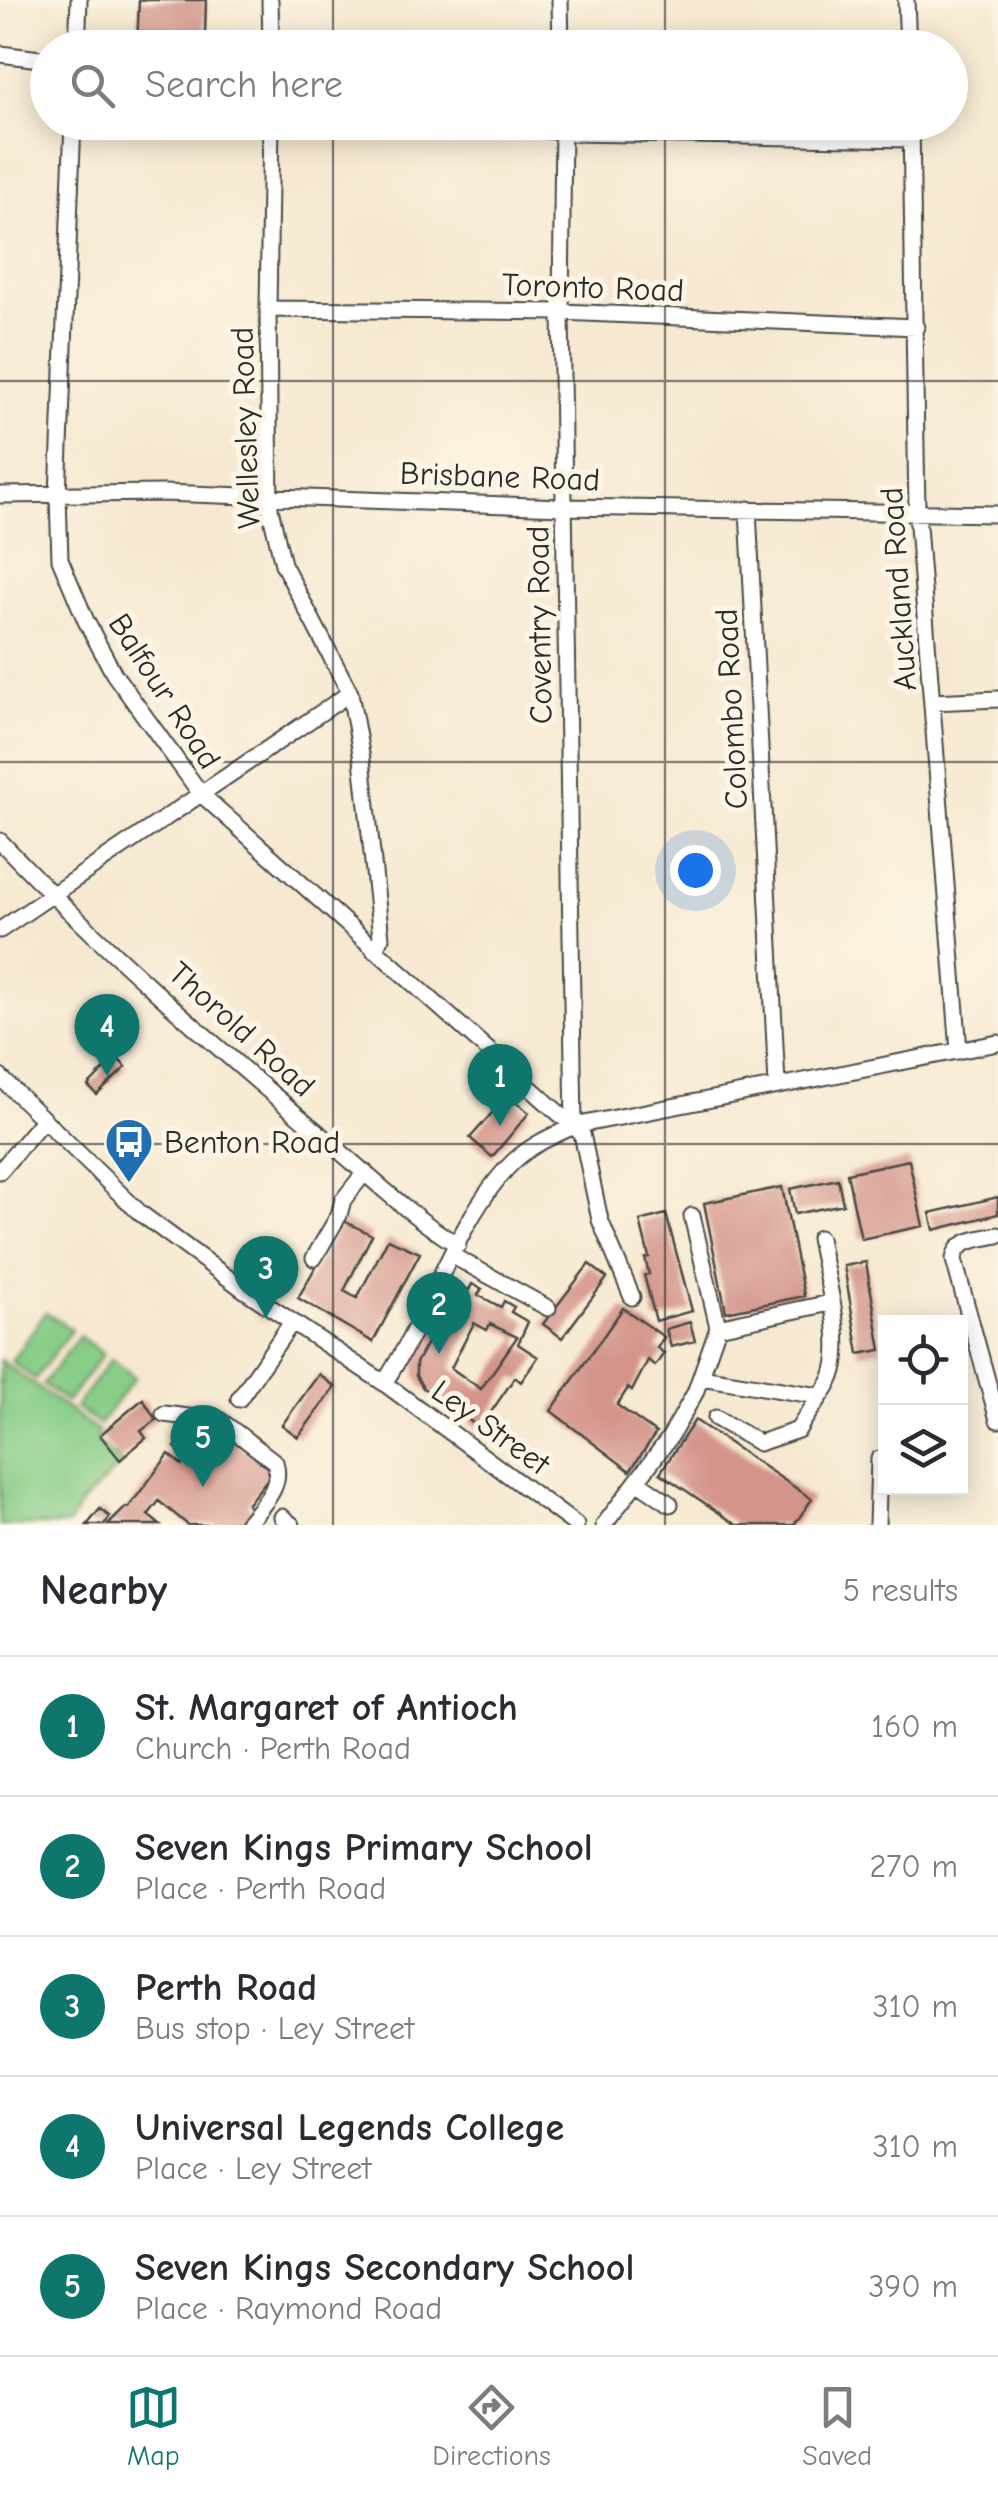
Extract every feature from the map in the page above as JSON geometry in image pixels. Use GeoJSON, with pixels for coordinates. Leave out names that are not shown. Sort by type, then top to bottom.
{"type":"FeatureCollection","features":[{"type":"Feature","properties":{"kind":"street"},"geometry":{"type":"LineString","coordinates":[[78,30],[79,0]]}},
{"type":"Feature","properties":{"kind":"street"},"geometry":{"type":"LineString","coordinates":[[270,0],[271,30]]}},
{"type":"Feature","properties":{"kind":"street"},"geometry":{"type":"LineString","coordinates":[[560,0],[561,30]]}},
{"type":"Feature","properties":{"kind":"street"},"geometry":{"type":"LineString","coordinates":[[906,0],[907,30]]}},
{"type":"Feature","properties":{"kind":"street"},"geometry":{"type":"LineString","coordinates":[[0,54],[30,58]]}},
{"type":"Feature","properties":{"kind":"street","name":"Balfour Road"},"geometry":{"type":"LineString","coordinates":[[72,140],[58,496],[60,559],[86,621],[114,674],[201,794],[538,1098],[574,1126]]}},
{"type":"Feature","properties":{"kind":"street","name":"Wellesley Road"},"geometry":{"type":"LineString","coordinates":[[271,140],[270,498],[275,539],[283,564],[350,692],[362,760],[381,938],[374,950]]}},
{"type":"Feature","properties":{"kind":"street","name":"Coventry Road"},"geometry":{"type":"LineString","coordinates":[[563,140],[561,312],[574,1126]]}},
{"type":"Feature","properties":{"kind":"street","name":"Auckland Road"},"geometry":{"type":"LineString","coordinates":[[911,140],[917,513],[960,1051]]}},
{"type":"Feature","properties":{"kind":"street","name":"Toronto Road"},"geometry":{"type":"LineString","coordinates":[[268,308],[561,312],[916,327]]}},
{"type":"Feature","properties":{"kind":"street","name":"Brisbane Road"},"geometry":{"type":"LineString","coordinates":[[0,495],[164,493],[564,507],[998,514]]}},
{"type":"Feature","properties":{"kind":"street","name":"Colombo Road"},"geometry":{"type":"LineString","coordinates":[[748,510],[778,1085]]}},
{"type":"Feature","properties":{"kind":"street"},"geometry":{"type":"LineString","coordinates":[[0,930],[350,692]]}},
{"type":"Feature","properties":{"kind":"street"},"geometry":{"type":"LineString","coordinates":[[933,702],[998,699]]}},
{"type":"Feature","properties":{"kind":"street","name":"Thorold Road"},"geometry":{"type":"LineString","coordinates":[[0,841],[52,895],[279,1100],[456,1250],[548,1308]]}},
{"type":"Feature","properties":{"kind":"street"},"geometry":{"type":"LineString","coordinates":[[384,1383],[485,1198],[512,1163],[540,1142],[574,1126],[998,1044]]}},
{"type":"Feature","properties":{"kind":"street","name":"Ley Street"},"geometry":{"type":"LineString","coordinates":[[0,1077],[140,1213],[384,1383],[576,1525]]}},
{"type":"Feature","properties":{"kind":"street"},"geometry":{"type":"LineString","coordinates":[[0,1171],[43,1120]]}},
{"type":"Feature","properties":{"kind":"street"},"geometry":{"type":"LineString","coordinates":[[574,1126],[584,1142],[600,1220],[632,1296]]}},
{"type":"Feature","properties":{"kind":"street"},"geometry":{"type":"LineString","coordinates":[[314,1258],[339,1215],[343,1200],[365,1172]]}},
{"type":"Feature","properties":{"kind":"street"},"geometry":{"type":"LineString","coordinates":[[604,1525],[670,1437],[696,1393],[718,1327],[692,1216]]}},
{"type":"Feature","properties":{"kind":"street"},"geometry":{"type":"LineString","coordinates":[[998,1235],[961,1244],[954,1260],[998,1420]]}},
{"type":"Feature","properties":{"kind":"street"},"geometry":{"type":"LineString","coordinates":[[716,1418],[759,1443],[798,1430],[830,1382],[839,1356],[820,1238]]}},
{"type":"Feature","properties":{"kind":"street"},"geometry":{"type":"LineString","coordinates":[[718,1327],[830,1303]]}},
{"type":"Feature","properties":{"kind":"street"},"geometry":{"type":"LineString","coordinates":[[240,1399],[292,1322]]}},
{"type":"Feature","properties":{"kind":"street"},"geometry":{"type":"LineString","coordinates":[[701,1376],[819,1396]]}},
{"type":"Feature","properties":{"kind":"street"},"geometry":{"type":"LineString","coordinates":[[164,1414],[221,1421],[275,1462],[276,1488],[246,1525]]}},
{"type":"Feature","properties":{"kind":"street"},"geometry":{"type":"LineString","coordinates":[[638,1482],[670,1504]]}},
{"type":"Feature","properties":{"kind":"street"},"geometry":{"type":"LineString","coordinates":[[877,1525],[878,1492]]}},
{"type":"Feature","properties":{"kind":"green space"},"geometry":{"type":"Polygon","coordinates":[[[46,1312],[71,1330],[35,1379],[11,1361],[46,1312]]]}},
{"type":"Feature","properties":{"kind":"green space"},"geometry":{"type":"Polygon","coordinates":[[[79,1336],[103,1354],[67,1402],[43,1384],[79,1336]]]}},
{"type":"Feature","properties":{"kind":"green space"},"geometry":{"type":"Polygon","coordinates":[[[111,1359],[135,1377],[99,1425],[75,1407],[111,1359]]]}},
{"type":"Feature","properties":{"kind":"green space"},"geometry":{"type":"Polygon","coordinates":[[[0,1360],[98,1431],[97,1442],[122,1463],[81,1504],[69,1525],[0,1525],[0,1360]]]}},
{"type":"Feature","properties":{"kind":"building"},"geometry":{"type":"Polygon","coordinates":[[[139,0],[206,0],[205,30],[138,30],[139,0]]]}},
{"type":"Feature","properties":{"kind":"building"},"geometry":{"type":"Polygon","coordinates":[[[116,1057],[126,1067],[97,1095],[88,1086],[116,1057]]]}},
{"type":"Feature","properties":{"kind":"building"},"geometry":{"type":"Polygon","coordinates":[[[508,1095],[529,1113],[492,1157],[470,1138],[508,1095]]]}},
{"type":"Feature","properties":{"kind":"building"},"geometry":{"type":"Polygon","coordinates":[[[909,1160],[923,1226],[861,1239],[847,1173],[909,1160]]]}},
{"type":"Feature","properties":{"kind":"building"},"geometry":{"type":"Polygon","coordinates":[[[838,1179],[843,1204],[795,1214],[790,1189],[838,1179]]]}},
{"type":"Feature","properties":{"kind":"building"},"geometry":{"type":"Polygon","coordinates":[[[782,1187],[804,1296],[726,1312],[704,1203],[782,1187]]]}},
{"type":"Feature","properties":{"kind":"building"},"geometry":{"type":"Polygon","coordinates":[[[998,1197],[998,1214],[934,1230],[930,1213],[998,1197]]]}},
{"type":"Feature","properties":{"kind":"building"},"geometry":{"type":"Polygon","coordinates":[[[666,1214],[692,1311],[656,1321],[644,1275],[649,1274],[645,1258],[649,1257],[640,1221],[666,1214]]]}},
{"type":"Feature","properties":{"kind":"building"},"geometry":{"type":"Polygon","coordinates":[[[342,1220],[372,1235],[344,1291],[357,1298],[388,1239],[420,1253],[373,1342],[298,1298],[342,1220]]]}},
{"type":"Feature","properties":{"kind":"building"},"geometry":{"type":"Polygon","coordinates":[[[866,1262],[878,1351],[859,1354],[844,1266],[866,1262]]]}},
{"type":"Feature","properties":{"kind":"building"},"geometry":{"type":"Polygon","coordinates":[[[589,1264],[607,1278],[562,1338],[543,1324],[589,1264]]]}},
{"type":"Feature","properties":{"kind":"building"},"geometry":{"type":"Polygon","coordinates":[[[472,1284],[482,1289],[478,1295],[501,1307],[504,1301],[514,1307],[511,1312],[528,1322],[518,1344],[538,1357],[521,1382],[515,1377],[480,1428],[423,1388],[416,1376],[416,1363],[458,1285],[469,1290],[472,1284]],[[474,1323],[451,1368],[481,1389],[517,1337],[490,1324],[487,1330],[474,1323]]]}},
{"type":"Feature","properties":{"kind":"building"},"geometry":{"type":"Polygon","coordinates":[[[623,1308],[664,1337],[657,1348],[664,1353],[655,1366],[648,1360],[632,1391],[628,1388],[617,1405],[656,1433],[630,1471],[551,1411],[623,1308]]]}},
{"type":"Feature","properties":{"kind":"building"},"geometry":{"type":"Polygon","coordinates":[[[690,1322],[695,1341],[671,1347],[666,1329],[690,1322]]]}},
{"type":"Feature","properties":{"kind":"building"},"geometry":{"type":"Polygon","coordinates":[[[319,1374],[335,1387],[298,1437],[282,1425],[319,1374]]]}},
{"type":"Feature","properties":{"kind":"building"},"geometry":{"type":"Polygon","coordinates":[[[143,1399],[156,1420],[141,1431],[146,1438],[120,1460],[100,1435],[143,1399]]]}},
{"type":"Feature","properties":{"kind":"building"},"geometry":{"type":"Polygon","coordinates":[[[695,1420],[812,1499],[794,1525],[737,1525],[660,1473],[695,1420]]]}},
{"type":"Feature","properties":{"kind":"building"},"geometry":{"type":"Polygon","coordinates":[[[192,1426],[203,1435],[211,1426],[219,1433],[221,1430],[273,1472],[247,1505],[255,1511],[244,1525],[188,1525],[159,1501],[148,1515],[160,1525],[108,1525],[128,1508],[169,1454],[182,1465],[188,1458],[175,1447],[192,1426]]]}},
{"type":"Feature","properties":{"kind":"building"},"geometry":{"type":"Polygon","coordinates":[[[100,1509],[110,1517],[104,1525],[87,1525],[100,1509]]]}},
{"type":"Feature","properties":{"kind":"place","name":"Universal Legends College"},"geometry":{"type":"Point","coordinates":[107,1076]}},
{"type":"Feature","properties":{"kind":"place","name":"St. Margaret of Antioch"},"geometry":{"type":"Point","coordinates":[500,1126]}},
{"type":"Feature","properties":{"kind":"place","name":"Benton Road"},"geometry":{"type":"Point","coordinates":[129,1184]}},
{"type":"Feature","properties":{"kind":"place","name":"Perth Road"},"geometry":{"type":"Point","coordinates":[266,1318]}},
{"type":"Feature","properties":{"kind":"place","name":"Seven Kings Primary School"},"geometry":{"type":"Point","coordinates":[439,1354]}},
{"type":"Feature","properties":{"kind":"place","name":"Seven Kings Secondary School"},"geometry":{"type":"Point","coordinates":[203,1487]}}]}
